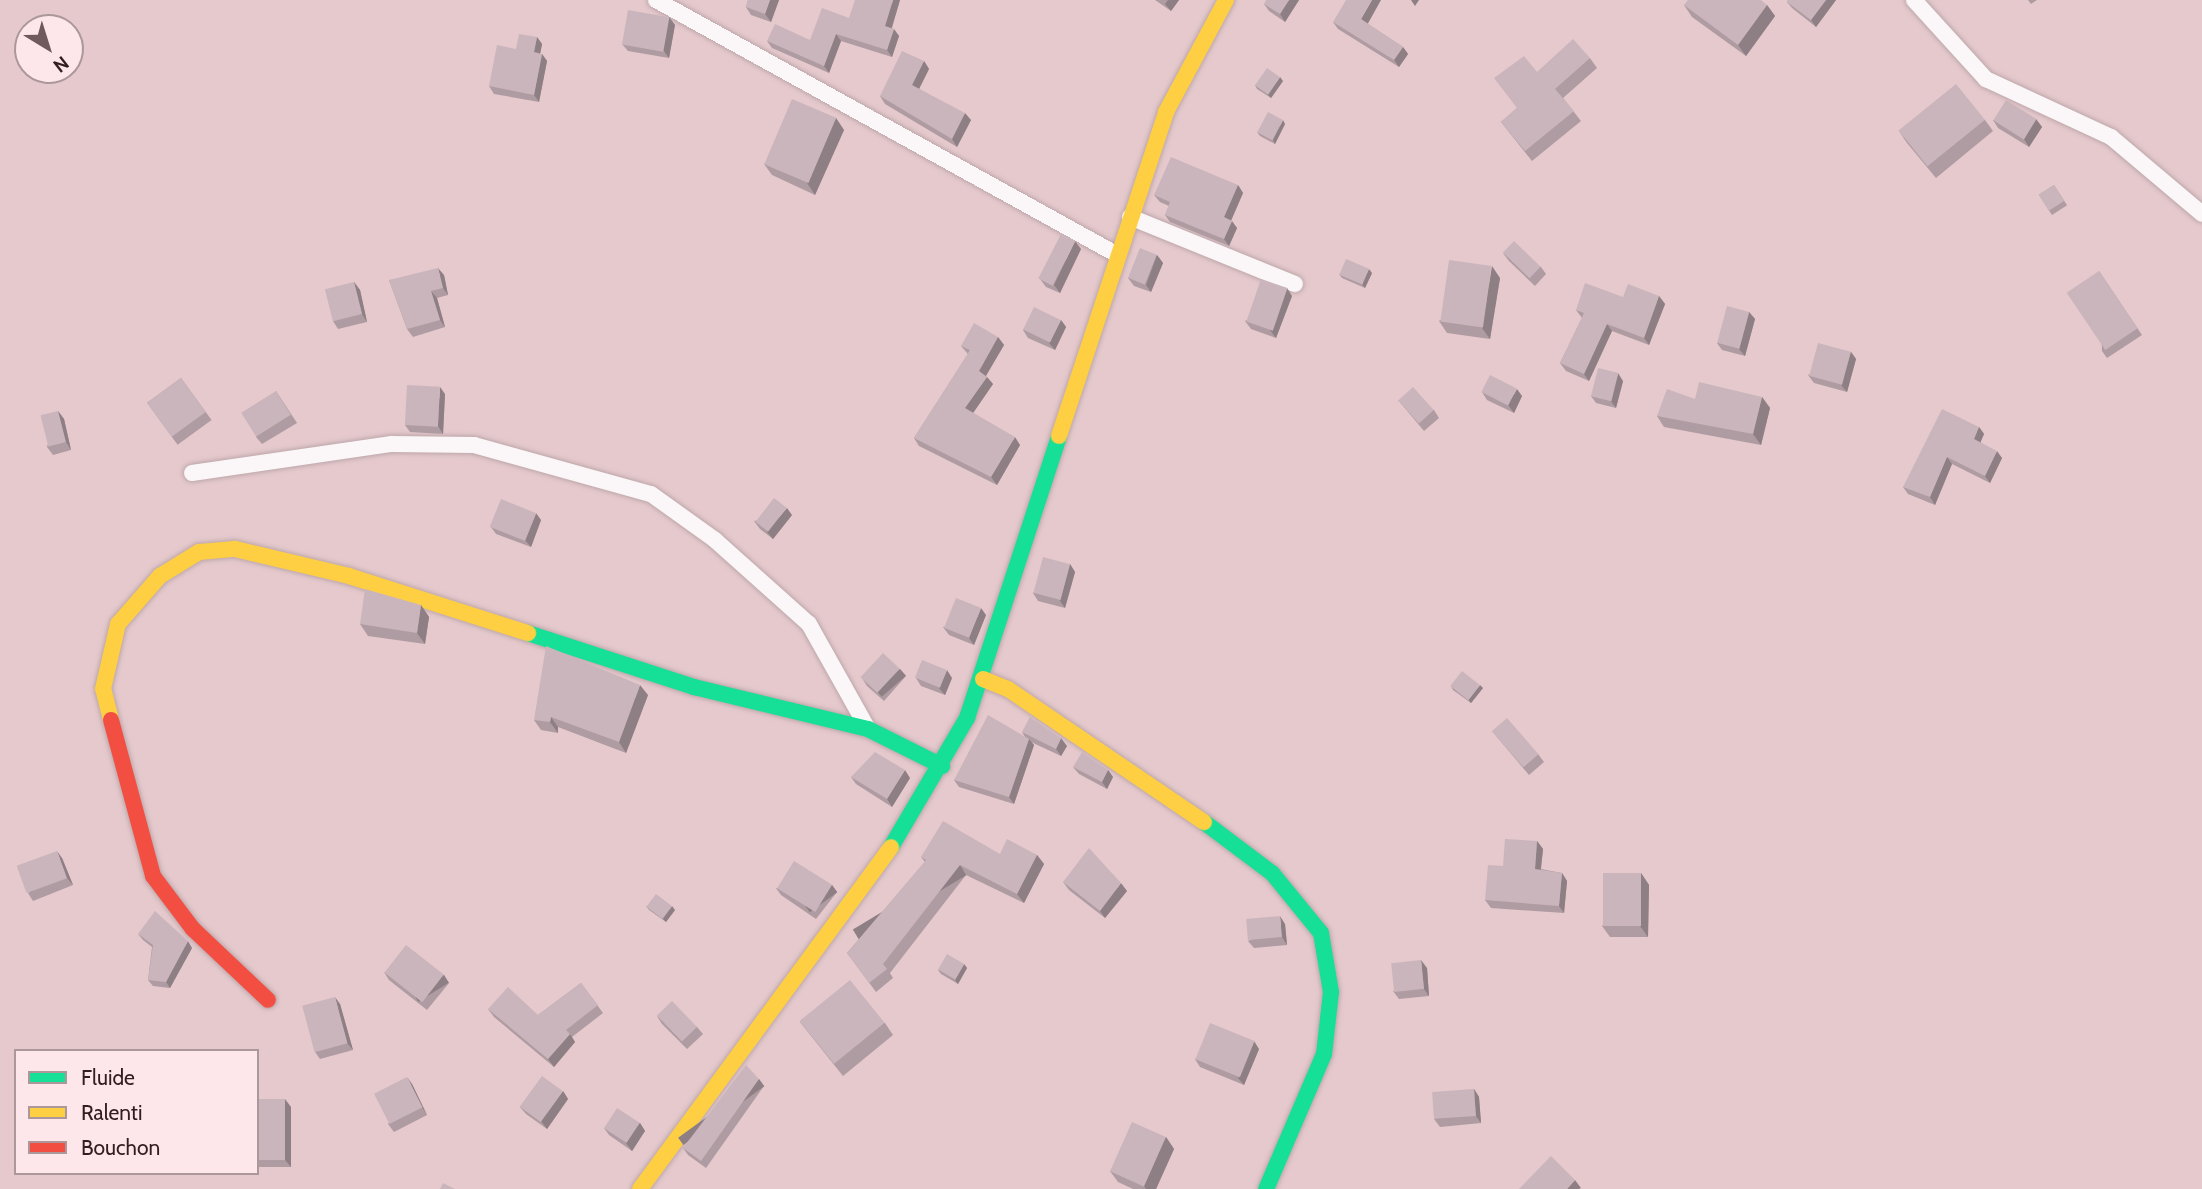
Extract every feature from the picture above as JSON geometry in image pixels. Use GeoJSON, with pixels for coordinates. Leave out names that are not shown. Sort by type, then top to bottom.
{"type":"FeatureCollection","features":[{"type":"Feature","properties":{"kind":"street"},"geometry":{"type":"LineString","coordinates":[[656,0],[1116,254]]}},
{"type":"Feature","properties":{"kind":"street"},"geometry":{"type":"LineString","coordinates":[[640,1189],[882,862],[942,766],[983,678],[1116,254],[1166,112],[1226,0]]}},
{"type":"Feature","properties":{"kind":"street"},"geometry":{"type":"LineString","coordinates":[[1914,0],[1986,79],[2111,137],[2202,214]]}},
{"type":"Feature","properties":{"kind":"street"},"geometry":{"type":"LineString","coordinates":[[1130,217],[1295,284]]}},
{"type":"Feature","properties":{"kind":"street"},"geometry":{"type":"LineString","coordinates":[[192,473],[392,444],[474,445],[651,494],[715,540],[809,624],[868,729]]}},
{"type":"Feature","properties":{"kind":"street"},"geometry":{"type":"LineString","coordinates":[[268,1000],[193,929],[153,876],[103,689],[118,624],[160,576],[199,552],[235,549],[349,576],[694,687],[868,729],[942,766]]}},
{"type":"Feature","properties":{"kind":"street"},"geometry":{"type":"LineString","coordinates":[[983,678],[1008,689],[1216,830],[1272,873],[1321,933],[1331,992],[1324,1054],[1266,1189]]}},
{"type":"Feature","properties":{"kind":"building"},"geometry":{"type":"Polygon","coordinates":[[[748,0],[770,0],[765,14],[746,7],[748,0]]]}},
{"type":"Feature","properties":{"kind":"building"},"geometry":{"type":"Polygon","coordinates":[[[855,0],[893,0],[885,26],[894,29],[887,50],[836,34],[824,66],[767,41],[775,24],[810,40],[822,8],[849,18],[855,0]]]}},
{"type":"Feature","properties":{"kind":"building"},"geometry":{"type":"Polygon","coordinates":[[[1266,0],[1289,0],[1280,14],[1264,4],[1266,0]]]}},
{"type":"Feature","properties":{"kind":"building"},"geometry":{"type":"Polygon","coordinates":[[[1346,0],[1372,0],[1361,19],[1403,47],[1394,60],[1333,22],[1346,0]]]}},
{"type":"Feature","properties":{"kind":"building"},"geometry":{"type":"Polygon","coordinates":[[[1688,0],[1761,0],[1767,5],[1738,45],[1684,5],[1688,0]]]}},
{"type":"Feature","properties":{"kind":"building"},"geometry":{"type":"Polygon","coordinates":[[[1826,0],[1811,20],[1787,2],[1826,0]]]}},
{"type":"Feature","properties":{"kind":"building"},"geometry":{"type":"Polygon","coordinates":[[[628,10],[669,17],[663,52],[622,44],[628,10]]]}},
{"type":"Feature","properties":{"kind":"building"},"geometry":{"type":"Polygon","coordinates":[[[519,34],[537,37],[534,52],[542,54],[534,95],[489,86],[497,45],[516,49],[519,34]]]}},
{"type":"Feature","properties":{"kind":"building"},"geometry":{"type":"Polygon","coordinates":[[[1573,39],[1590,58],[1555,89],[1574,111],[1525,151],[1501,122],[1517,108],[1494,78],[1524,56],[1537,72],[1573,39]]]}},
{"type":"Feature","properties":{"kind":"building"},"geometry":{"type":"Polygon","coordinates":[[[902,51],[924,61],[912,85],[965,113],[952,139],[880,96],[902,51]]]}},
{"type":"Feature","properties":{"kind":"building"},"geometry":{"type":"Polygon","coordinates":[[[1267,68],[1280,77],[1268,94],[1255,85],[1267,68]]]}},
{"type":"Feature","properties":{"kind":"building"},"geometry":{"type":"Polygon","coordinates":[[[1956,84],[1985,120],[1927,166],[1898,131],[1956,84]]]}},
{"type":"Feature","properties":{"kind":"building"},"geometry":{"type":"Polygon","coordinates":[[[792,99],[836,118],[808,183],[764,164],[792,99]]]}},
{"type":"Feature","properties":{"kind":"building"},"geometry":{"type":"Polygon","coordinates":[[[2006,100],[2037,119],[2024,139],[1993,120],[2006,100]]]}},
{"type":"Feature","properties":{"kind":"building"},"geometry":{"type":"Polygon","coordinates":[[[1268,112],[1283,120],[1272,140],[1257,132],[1268,112]]]}},
{"type":"Feature","properties":{"kind":"building"},"geometry":{"type":"Polygon","coordinates":[[[1171,157],[1238,185],[1224,217],[1232,221],[1224,239],[1165,215],[1170,202],[1154,195],[1171,157]]]}},
{"type":"Feature","properties":{"kind":"building"},"geometry":{"type":"Polygon","coordinates":[[[2054,185],[2064,201],[2049,211],[2039,195],[2054,185]]]}},
{"type":"Feature","properties":{"kind":"building"},"geometry":{"type":"Polygon","coordinates":[[[1061,234],[1075,241],[1053,286],[1038,279],[1061,234]]]}},
{"type":"Feature","properties":{"kind":"building"},"geometry":{"type":"Polygon","coordinates":[[[1514,241],[1541,267],[1530,278],[1503,253],[1514,241]]]}},
{"type":"Feature","properties":{"kind":"building"},"geometry":{"type":"Polygon","coordinates":[[[1140,248],[1157,255],[1145,284],[1128,278],[1140,248]]]}},
{"type":"Feature","properties":{"kind":"building"},"geometry":{"type":"Polygon","coordinates":[[[1346,259],[1369,269],[1362,284],[1339,275],[1346,259]]]}},
{"type":"Feature","properties":{"kind":"building"},"geometry":{"type":"Polygon","coordinates":[[[1449,260],[1492,266],[1483,327],[1440,321],[1449,260]]]}},
{"type":"Feature","properties":{"kind":"building"},"geometry":{"type":"Polygon","coordinates":[[[438,268],[443,288],[431,291],[440,320],[407,329],[389,280],[438,268]]]}},
{"type":"Feature","properties":{"kind":"building"},"geometry":{"type":"Polygon","coordinates":[[[2099,271],[2138,328],[2105,350],[2067,293],[2099,271]]]}},
{"type":"Feature","properties":{"kind":"building"},"geometry":{"type":"Polygon","coordinates":[[[1261,279],[1287,288],[1273,331],[1246,322],[1261,279]]]}},
{"type":"Feature","properties":{"kind":"building"},"geometry":{"type":"Polygon","coordinates":[[[354,282],[362,314],[333,321],[325,289],[354,282]]]}},
{"type":"Feature","properties":{"kind":"building"},"geometry":{"type":"Polygon","coordinates":[[[1585,283],[1623,297],[1628,284],[1659,296],[1644,338],[1607,324],[1584,374],[1560,363],[1584,313],[1576,310],[1585,283]]]}},
{"type":"Feature","properties":{"kind":"building"},"geometry":{"type":"Polygon","coordinates":[[[1727,306],[1749,312],[1739,349],[1717,343],[1727,306]]]}},
{"type":"Feature","properties":{"kind":"building"},"geometry":{"type":"Polygon","coordinates":[[[1034,307],[1061,320],[1050,343],[1023,329],[1034,307]]]}},
{"type":"Feature","properties":{"kind":"building"},"geometry":{"type":"Polygon","coordinates":[[[974,323],[998,337],[979,371],[987,377],[965,408],[1015,437],[991,477],[914,438],[970,350],[961,346],[974,323]]]}},
{"type":"Feature","properties":{"kind":"building"},"geometry":{"type":"Polygon","coordinates":[[[1818,343],[1851,352],[1842,385],[1809,376],[1818,343]]]}},
{"type":"Feature","properties":{"kind":"building"},"geometry":{"type":"Polygon","coordinates":[[[1598,368],[1618,373],[1611,401],[1591,396],[1598,368]]]}},
{"type":"Feature","properties":{"kind":"building"},"geometry":{"type":"Polygon","coordinates":[[[1490,375],[1517,389],[1508,406],[1481,392],[1490,375]]]}},
{"type":"Feature","properties":{"kind":"building"},"geometry":{"type":"Polygon","coordinates":[[[181,378],[206,412],[172,437],[147,403],[181,378]]]}},
{"type":"Feature","properties":{"kind":"building"},"geometry":{"type":"Polygon","coordinates":[[[1699,382],[1762,397],[1753,434],[1657,416],[1667,389],[1695,399],[1699,382]]]}},
{"type":"Feature","properties":{"kind":"building"},"geometry":{"type":"Polygon","coordinates":[[[407,385],[440,387],[438,427],[405,425],[407,385]]]}},
{"type":"Feature","properties":{"kind":"building"},"geometry":{"type":"Polygon","coordinates":[[[1413,387],[1434,410],[1419,423],[1398,400],[1413,387]]]}},
{"type":"Feature","properties":{"kind":"building"},"geometry":{"type":"Polygon","coordinates":[[[276,391],[291,415],[256,436],[241,413],[276,391]]]}},
{"type":"Feature","properties":{"kind":"building"},"geometry":{"type":"Polygon","coordinates":[[[1942,409],[1979,427],[1974,439],[1997,451],[1985,476],[1947,457],[1930,497],[1903,487],[1942,409]]]}},
{"type":"Feature","properties":{"kind":"building"},"geometry":{"type":"Polygon","coordinates":[[[58,411],[66,442],[48,446],[41,415],[58,411]]]}},
{"type":"Feature","properties":{"kind":"building"},"geometry":{"type":"Polygon","coordinates":[[[774,498],[787,508],[768,531],[756,522],[774,498]]]}},
{"type":"Feature","properties":{"kind":"building"},"geometry":{"type":"Polygon","coordinates":[[[501,499],[536,513],[525,541],[490,527],[501,499]]]}},
{"type":"Feature","properties":{"kind":"building"},"geometry":{"type":"Polygon","coordinates":[[[1043,557],[1070,564],[1060,600],[1033,593],[1043,557]]]}},
{"type":"Feature","properties":{"kind":"building"},"geometry":{"type":"Polygon","coordinates":[[[365,589],[421,605],[417,633],[360,624],[365,589]]]}},
{"type":"Feature","properties":{"kind":"building"},"geometry":{"type":"Polygon","coordinates":[[[956,598],[981,608],[969,638],[944,628],[956,598]]]}},
{"type":"Feature","properties":{"kind":"building"},"geometry":{"type":"Polygon","coordinates":[[[546,646],[640,685],[619,742],[551,717],[550,722],[534,720],[546,646]]]}},
{"type":"Feature","properties":{"kind":"building"},"geometry":{"type":"Polygon","coordinates":[[[883,653],[900,669],[877,693],[860,677],[883,653]]]}},
{"type":"Feature","properties":{"kind":"building"},"geometry":{"type":"Polygon","coordinates":[[[922,660],[947,670],[940,688],[915,678],[922,660]]]}},
{"type":"Feature","properties":{"kind":"building"},"geometry":{"type":"Polygon","coordinates":[[[1462,671],[1480,685],[1468,700],[1450,686],[1462,671]]]}},
{"type":"Feature","properties":{"kind":"building"},"geometry":{"type":"Polygon","coordinates":[[[988,715],[1029,739],[1009,797],[954,780],[988,715]]]}},
{"type":"Feature","properties":{"kind":"building"},"geometry":{"type":"Polygon","coordinates":[[[1030,717],[1061,738],[1056,749],[1022,732],[1030,717]]]}},
{"type":"Feature","properties":{"kind":"building"},"geometry":{"type":"Polygon","coordinates":[[[1507,718],[1538,754],[1523,767],[1492,731],[1507,718]]]}},
{"type":"Feature","properties":{"kind":"building"},"geometry":{"type":"Polygon","coordinates":[[[875,752],[905,770],[887,799],[851,777],[875,752]]]}},
{"type":"Feature","properties":{"kind":"building"},"geometry":{"type":"Polygon","coordinates":[[[1082,752],[1108,770],[1102,782],[1073,767],[1082,752]]]}},
{"type":"Feature","properties":{"kind":"building"},"geometry":{"type":"Polygon","coordinates":[[[943,821],[1000,854],[1007,839],[1037,855],[1017,894],[960,865],[883,964],[887,969],[869,983],[847,953],[926,860],[921,857],[943,821]]]}},
{"type":"Feature","properties":{"kind":"building"},"geometry":{"type":"Polygon","coordinates":[[[1505,839],[1537,841],[1535,869],[1562,873],[1559,906],[1485,900],[1488,865],[1503,866],[1505,839]]]}},
{"type":"Feature","properties":{"kind":"building"},"geometry":{"type":"Polygon","coordinates":[[[1089,848],[1121,883],[1100,911],[1063,882],[1089,848]]]}},
{"type":"Feature","properties":{"kind":"building"},"geometry":{"type":"Polygon","coordinates":[[[57,851],[67,878],[27,893],[17,866],[57,851]]]}},
{"type":"Feature","properties":{"kind":"building"},"geometry":{"type":"Polygon","coordinates":[[[794,861],[832,885],[815,912],[777,888],[794,861]]]}},
{"type":"Feature","properties":{"kind":"building"},"geometry":{"type":"Polygon","coordinates":[[[1603,873],[1641,873],[1641,926],[1603,926],[1603,873]]]}},
{"type":"Feature","properties":{"kind":"building"},"geometry":{"type":"Polygon","coordinates":[[[656,894],[672,906],[662,919],[646,907],[656,894]]]}},
{"type":"Feature","properties":{"kind":"building"},"geometry":{"type":"Polygon","coordinates":[[[155,911],[188,941],[166,982],[148,980],[153,945],[138,934],[155,911]]]}},
{"type":"Feature","properties":{"kind":"building"},"geometry":{"type":"Polygon","coordinates":[[[1280,916],[1282,937],[1248,940],[1246,919],[1280,916]]]}},
{"type":"Feature","properties":{"kind":"building"},"geometry":{"type":"Polygon","coordinates":[[[406,945],[444,975],[422,1002],[384,973],[406,945]]]}},
{"type":"Feature","properties":{"kind":"building"},"geometry":{"type":"Polygon","coordinates":[[[947,954],[964,964],[955,980],[938,970],[947,954]]]}},
{"type":"Feature","properties":{"kind":"building"},"geometry":{"type":"Polygon","coordinates":[[[1421,960],[1424,989],[1394,992],[1391,963],[1421,960]]]}},
{"type":"Feature","properties":{"kind":"building"},"geometry":{"type":"Polygon","coordinates":[[[850,980],[885,1023],[834,1064],[799,1021],[850,980]]]}},
{"type":"Feature","properties":{"kind":"building"},"geometry":{"type":"Polygon","coordinates":[[[581,983],[598,1005],[566,1030],[570,1034],[548,1059],[488,1009],[508,987],[538,1015],[581,983]]]}},
{"type":"Feature","properties":{"kind":"building"},"geometry":{"type":"Polygon","coordinates":[[[335,997],[347,1043],[315,1052],[302,1006],[335,997]]]}},
{"type":"Feature","properties":{"kind":"building"},"geometry":{"type":"Polygon","coordinates":[[[672,1001],[697,1027],[682,1041],[657,1016],[672,1001]]]}},
{"type":"Feature","properties":{"kind":"building"},"geometry":{"type":"Polygon","coordinates":[[[1210,1023],[1255,1041],[1240,1077],[1195,1059],[1210,1023]]]}},
{"type":"Feature","properties":{"kind":"building"},"geometry":{"type":"Polygon","coordinates":[[[746,1065],[759,1079],[701,1161],[683,1148],[746,1065]]]}},
{"type":"Feature","properties":{"kind":"building"},"geometry":{"type":"Polygon","coordinates":[[[542,1076],[563,1091],[541,1122],[520,1107],[542,1076]]]}},
{"type":"Feature","properties":{"kind":"building"},"geometry":{"type":"Polygon","coordinates":[[[407,1077],[422,1107],[389,1124],[374,1094],[407,1077]]]}},
{"type":"Feature","properties":{"kind":"building"},"geometry":{"type":"Polygon","coordinates":[[[1474,1089],[1476,1116],[1434,1119],[1432,1092],[1474,1089]]]}},
{"type":"Feature","properties":{"kind":"building"},"geometry":{"type":"Polygon","coordinates":[[[259,1099],[285,1099],[285,1160],[259,1160],[259,1099]]]}},
{"type":"Feature","properties":{"kind":"building"},"geometry":{"type":"Polygon","coordinates":[[[617,1108],[640,1123],[627,1143],[604,1128],[617,1108]]]}},
{"type":"Feature","properties":{"kind":"building"},"geometry":{"type":"Polygon","coordinates":[[[1132,1122],[1166,1137],[1144,1186],[1110,1171],[1132,1122]]]}},
{"type":"Feature","properties":{"kind":"building"},"geometry":{"type":"Polygon","coordinates":[[[1551,1156],[1575,1180],[1567,1189],[1519,1189],[1551,1156]]]}},
{"type":"Feature","properties":{"kind":"building"},"geometry":{"type":"Polygon","coordinates":[[[443,1183],[455,1189],[440,1189],[443,1183]]]}},
{"type":"Feature","properties":{"kind":"traffic: fast"},"geometry":{"type":"LineString","coordinates":[[891,847],[967,718],[1059,436]]}},
{"type":"Feature","properties":{"kind":"traffic: fast"},"geometry":{"type":"LineString","coordinates":[[528,633],[694,687],[868,729],[942,766]]}},
{"type":"Feature","properties":{"kind":"traffic: fast"},"geometry":{"type":"LineString","coordinates":[[1204,822],[1272,873],[1321,933],[1331,992],[1324,1054],[1266,1189]]}},
{"type":"Feature","properties":{"kind":"traffic: slow"},"geometry":{"type":"LineString","coordinates":[[1059,436],[1166,112],[1226,0]]}},
{"type":"Feature","properties":{"kind":"traffic: slow"},"geometry":{"type":"LineString","coordinates":[[111,720],[103,689],[118,624],[160,576],[199,552],[235,549],[349,576],[528,633]]}},
{"type":"Feature","properties":{"kind":"traffic: slow"},"geometry":{"type":"LineString","coordinates":[[983,679],[1008,689],[1204,822]]}},
{"type":"Feature","properties":{"kind":"traffic: slow"},"geometry":{"type":"LineString","coordinates":[[640,1189],[891,847]]}},
{"type":"Feature","properties":{"kind":"traffic: jam"},"geometry":{"type":"LineString","coordinates":[[111,720],[153,876],[193,929],[268,1000]]}}]}
